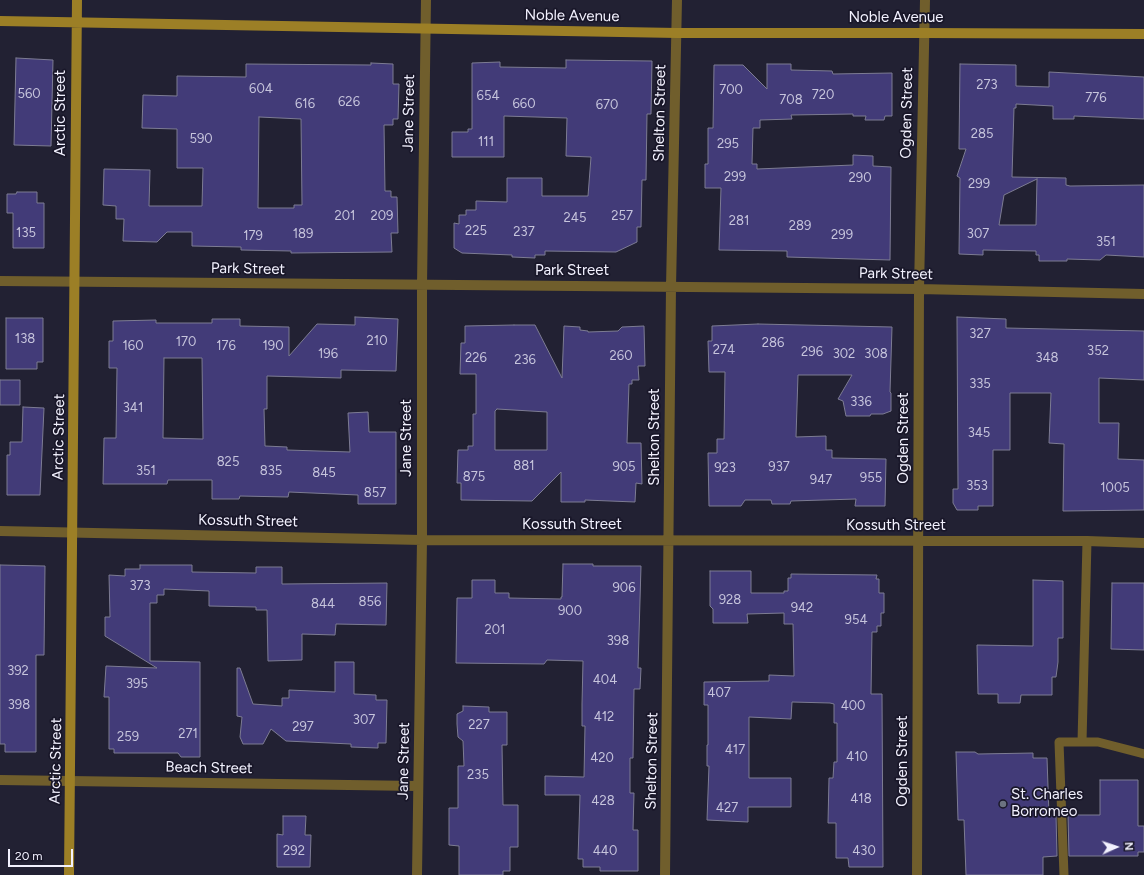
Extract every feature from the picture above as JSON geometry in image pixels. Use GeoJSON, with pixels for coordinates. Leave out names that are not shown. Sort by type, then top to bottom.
{"type":"FeatureCollection","features":[{"type":"Feature","properties":{"kind":"main road","name":"Arctic Street"},"geometry":{"type":"LineString","coordinates":[[69,875],[77,0]]}},
{"type":"Feature","properties":{"kind":"main road","name":"Noble Avenue"},"geometry":{"type":"LineString","coordinates":[[0,21],[676,33],[924,32],[1144,34]]}},
{"type":"Feature","properties":{"kind":"street","name":"Jane Street"},"geometry":{"type":"LineString","coordinates":[[417,875],[422,540],[422,286],[426,0]]}},
{"type":"Feature","properties":{"kind":"street","name":"Shelton Street"},"geometry":{"type":"LineString","coordinates":[[666,875],[671,287],[677,0]]}},
{"type":"Feature","properties":{"kind":"street","name":"Ogden Street"},"geometry":{"type":"LineString","coordinates":[[917,875],[920,541],[919,289],[925,0]]}},
{"type":"Feature","properties":{"kind":"street","name":"Park Street"},"geometry":{"type":"LineString","coordinates":[[0,281],[422,286],[919,289],[1144,294]]}},
{"type":"Feature","properties":{"kind":"street","name":"Kossuth Street"},"geometry":{"type":"LineString","coordinates":[[0,531],[73,531],[422,540],[1087,541],[1144,543]]}},
{"type":"Feature","properties":{"kind":"street","name":"Beach Street"},"geometry":{"type":"LineString","coordinates":[[0,780],[418,786]]}},
{"type":"Feature","properties":{"kind":"lane"},"geometry":{"type":"LineString","coordinates":[[1082,742],[1087,541]]}},
{"type":"Feature","properties":{"kind":"lane"},"geometry":{"type":"LineString","coordinates":[[1064,875],[1059,742],[1098,742],[1144,754]]}},
{"type":"Feature","properties":{"kind":"building"},"geometry":{"type":"Polygon","coordinates":[[[16,58],[53,60],[51,146],[14,145],[16,58]]]}},
{"type":"Feature","properties":{"kind":"building"},"geometry":{"type":"Polygon","coordinates":[[[566,60],[652,61],[651,114],[647,114],[646,180],[642,180],[641,227],[637,227],[637,242],[616,252],[545,251],[545,255],[535,255],[535,258],[512,257],[512,255],[462,253],[454,248],[454,223],[459,224],[459,215],[466,215],[466,210],[476,210],[476,201],[507,202],[507,178],[542,178],[542,196],[588,196],[591,157],[566,156],[567,118],[504,116],[504,157],[452,157],[452,132],[468,132],[468,129],[472,129],[472,63],[500,62],[500,67],[566,68],[566,60]]]}},
{"type":"Feature","properties":{"kind":"building"},"geometry":{"type":"Polygon","coordinates":[[[371,63],[393,64],[393,84],[399,84],[398,119],[393,119],[393,125],[384,125],[385,191],[391,191],[391,197],[397,197],[398,233],[391,233],[392,252],[291,253],[291,251],[241,250],[241,247],[192,246],[192,232],[167,232],[157,242],[123,241],[124,219],[116,219],[116,206],[103,205],[104,169],[150,170],[149,206],[202,206],[203,168],[177,168],[177,129],[142,128],[143,95],[177,96],[177,76],[246,77],[246,64],[371,65],[371,63]],[[259,117],[258,208],[294,208],[294,205],[302,205],[301,119],[259,117]]]}},
{"type":"Feature","properties":{"kind":"building"},"geometry":{"type":"Polygon","coordinates":[[[767,64],[791,64],[791,70],[832,71],[833,74],[892,73],[892,116],[885,116],[884,120],[865,120],[866,116],[853,116],[853,114],[791,115],[792,119],[760,120],[760,128],[753,128],[752,164],[757,164],[757,169],[853,165],[853,155],[873,156],[873,166],[891,167],[890,260],[787,257],[787,251],[719,250],[721,188],[705,188],[705,164],[708,164],[708,128],[713,128],[714,65],[743,65],[767,89],[767,64]]]}},
{"type":"Feature","properties":{"kind":"building"},"geometry":{"type":"Polygon","coordinates":[[[960,64],[1016,65],[1016,86],[1049,87],[1049,72],[1144,77],[1144,119],[1074,116],[1074,119],[1053,119],[1053,106],[1016,104],[1016,108],[1014,108],[1012,177],[1066,178],[1066,185],[1070,186],[1144,185],[1144,257],[1106,255],[1100,260],[1067,259],[1067,261],[1039,261],[1039,255],[1036,255],[1036,251],[983,250],[983,255],[959,254],[960,178],[957,176],[966,149],[959,149],[960,64]],[[1037,179],[1004,195],[999,225],[1036,225],[1037,179]]]}},
{"type":"Feature","properties":{"kind":"building"},"geometry":{"type":"Polygon","coordinates":[[[17,192],[37,192],[37,203],[44,203],[44,248],[13,248],[13,213],[7,213],[7,194],[16,194],[17,192]]]}},
{"type":"Feature","properties":{"kind":"building"},"geometry":{"type":"Polygon","coordinates":[[[355,317],[398,319],[396,371],[341,370],[341,378],[267,376],[267,409],[264,409],[265,446],[287,447],[287,450],[350,452],[348,413],[368,412],[369,432],[396,432],[396,504],[358,504],[358,495],[289,492],[288,497],[240,496],[239,499],[212,499],[212,480],[168,480],[167,484],[103,484],[104,438],[116,438],[117,368],[109,368],[109,341],[113,341],[113,321],[156,320],[156,323],[212,323],[212,319],[240,319],[240,326],[289,327],[289,356],[317,324],[355,325],[355,317]],[[164,358],[163,438],[203,439],[202,358],[164,358]]]}},
{"type":"Feature","properties":{"kind":"building"},"geometry":{"type":"Polygon","coordinates":[[[957,317],[1006,319],[1006,328],[1144,331],[1144,380],[1099,378],[1099,423],[1119,423],[1118,459],[1144,460],[1144,510],[1063,511],[1064,444],[1049,443],[1051,393],[1010,393],[1010,450],[993,450],[993,506],[978,506],[978,510],[957,510],[953,503],[953,489],[958,489],[957,317]]]}},
{"type":"Feature","properties":{"kind":"building"},"geometry":{"type":"Polygon","coordinates":[[[6,318],[43,318],[43,362],[37,362],[37,369],[6,369],[6,318]]]}},
{"type":"Feature","properties":{"kind":"building"},"geometry":{"type":"Polygon","coordinates":[[[758,324],[892,327],[890,392],[891,411],[883,414],[871,414],[870,416],[846,416],[843,401],[838,399],[852,375],[798,375],[796,437],[826,436],[826,450],[832,450],[832,458],[886,459],[885,506],[855,506],[856,499],[791,501],[790,504],[772,504],[771,500],[745,500],[741,506],[709,506],[708,453],[717,453],[717,439],[724,439],[725,372],[709,372],[708,341],[712,341],[712,326],[758,324]]]}},
{"type":"Feature","properties":{"kind":"building"},"geometry":{"type":"Polygon","coordinates":[[[535,325],[562,378],[564,326],[580,327],[580,330],[588,332],[618,331],[622,327],[644,326],[645,366],[638,366],[639,380],[632,380],[632,384],[629,384],[627,443],[641,443],[642,484],[636,483],[635,502],[585,500],[585,502],[561,502],[561,472],[532,501],[461,500],[461,483],[457,483],[458,450],[468,450],[468,446],[473,446],[473,414],[476,414],[476,374],[460,374],[461,343],[465,343],[465,326],[535,325]],[[497,409],[495,411],[495,450],[547,450],[547,412],[497,409]]]}},
{"type":"Feature","properties":{"kind":"building"},"geometry":{"type":"Polygon","coordinates":[[[0,380],[20,380],[20,405],[0,405],[0,380]]]}},
{"type":"Feature","properties":{"kind":"building"},"geometry":{"type":"Polygon","coordinates":[[[23,407],[44,408],[40,495],[7,495],[7,455],[10,455],[10,442],[22,442],[23,407]]]}},
{"type":"Feature","properties":{"kind":"building"},"geometry":{"type":"Polygon","coordinates":[[[563,564],[593,564],[593,566],[641,566],[638,668],[641,668],[640,689],[634,689],[633,758],[630,758],[630,793],[634,793],[633,830],[638,830],[638,871],[600,871],[600,867],[583,867],[583,859],[578,859],[580,795],[545,795],[545,776],[584,777],[585,726],[582,726],[583,661],[547,660],[544,664],[456,663],[457,598],[472,598],[472,580],[495,580],[495,593],[509,593],[509,598],[561,599],[563,564]]]}},
{"type":"Feature","properties":{"kind":"building"},"geometry":{"type":"Polygon","coordinates":[[[0,565],[45,566],[44,655],[36,655],[36,752],[5,752],[5,744],[0,744],[0,565]]]}},
{"type":"Feature","properties":{"kind":"building"},"geometry":{"type":"Polygon","coordinates":[[[140,565],[192,565],[192,572],[256,573],[256,567],[282,567],[282,584],[387,583],[386,625],[336,624],[335,635],[302,634],[302,660],[268,661],[267,610],[256,610],[256,607],[209,606],[209,591],[164,589],[164,595],[157,595],[157,603],[150,603],[150,661],[200,662],[200,757],[181,757],[178,753],[114,753],[114,749],[109,749],[109,697],[104,697],[106,666],[157,668],[105,636],[105,617],[110,617],[109,575],[125,576],[125,569],[140,569],[140,565]]]}},
{"type":"Feature","properties":{"kind":"building"},"geometry":{"type":"Polygon","coordinates":[[[710,571],[751,571],[751,593],[784,593],[784,591],[788,591],[788,578],[791,578],[791,574],[877,575],[876,579],[879,579],[879,593],[884,593],[884,613],[881,613],[881,626],[877,626],[877,632],[872,632],[871,694],[882,694],[883,867],[849,867],[848,858],[836,858],[836,823],[828,823],[829,778],[833,778],[834,762],[837,762],[837,723],[834,723],[834,704],[792,702],[791,719],[749,717],[749,778],[791,778],[791,807],[748,807],[748,822],[707,820],[709,766],[707,766],[708,705],[704,705],[704,682],[769,681],[769,675],[794,676],[793,624],[784,624],[784,613],[747,614],[748,623],[713,623],[713,609],[710,606],[710,571]]]}},
{"type":"Feature","properties":{"kind":"building"},"geometry":{"type":"Polygon","coordinates":[[[1033,580],[1063,581],[1063,638],[1058,638],[1058,662],[1056,677],[1052,677],[1052,695],[1021,695],[1020,703],[998,703],[998,694],[978,694],[977,645],[1033,646],[1033,580]]]}},
{"type":"Feature","properties":{"kind":"building"},"geometry":{"type":"Polygon","coordinates":[[[1112,583],[1144,583],[1144,650],[1111,649],[1112,583]]]}},
{"type":"Feature","properties":{"kind":"building"},"geometry":{"type":"Polygon","coordinates":[[[335,662],[354,662],[354,694],[376,695],[376,700],[387,700],[386,743],[378,743],[378,748],[351,747],[351,744],[286,741],[271,729],[263,744],[243,744],[240,737],[242,717],[237,716],[237,668],[240,668],[253,704],[282,706],[282,698],[289,698],[289,690],[335,692],[335,662]]]}},
{"type":"Feature","properties":{"kind":"building"},"geometry":{"type":"Polygon","coordinates":[[[463,706],[489,707],[489,712],[507,712],[507,745],[502,745],[503,805],[518,805],[518,847],[510,847],[510,871],[503,871],[503,875],[459,875],[459,846],[449,845],[449,808],[458,808],[458,766],[464,766],[463,741],[458,737],[457,724],[457,714],[463,711],[463,706]]]}},
{"type":"Feature","properties":{"kind":"building","name":"St. Charles Borromeo"},"geometry":{"type":"Polygon","coordinates":[[[956,752],[975,752],[978,754],[1033,753],[1033,758],[1047,758],[1049,815],[1056,815],[1057,856],[1043,857],[1043,875],[966,875],[964,820],[958,820],[956,752]]]}},
{"type":"Feature","properties":{"kind":"building"},"geometry":{"type":"Polygon","coordinates":[[[1100,780],[1138,780],[1138,826],[1144,826],[1144,852],[1138,852],[1138,856],[1069,856],[1068,815],[1100,815],[1100,780]]]}},
{"type":"Feature","properties":{"kind":"building"},"geometry":{"type":"Polygon","coordinates":[[[283,816],[306,816],[305,835],[311,835],[310,867],[277,867],[277,834],[283,835],[283,816]]]}},
{"type":"Feature","properties":{"kind":"place","name":"St. Charles Borromeo"},"geometry":{"type":"Point","coordinates":[1003,804]}}]}
